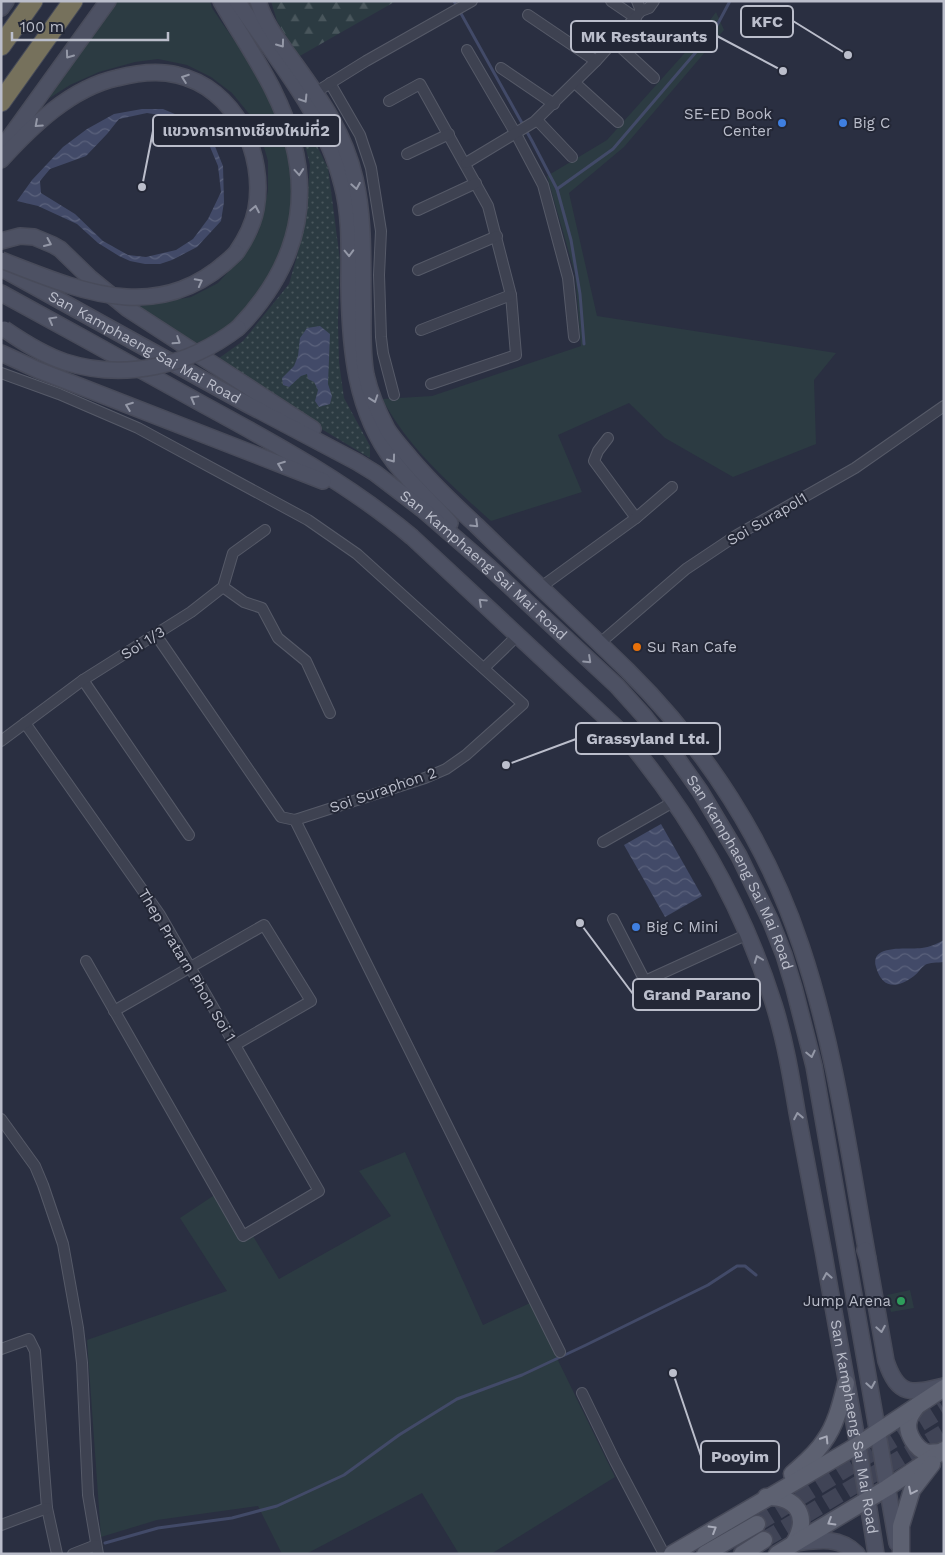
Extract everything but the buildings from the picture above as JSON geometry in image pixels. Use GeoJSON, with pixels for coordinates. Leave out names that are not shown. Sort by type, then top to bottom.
{"type":"FeatureCollection","features":[{"type":"Feature","properties":{"kind":"highway"},"geometry":{"type":"LineString","coordinates":[[1,46],[33,1]]}},
{"type":"Feature","properties":{"kind":"highway"},"geometry":{"type":"LineString","coordinates":[[1,102],[73,1]]}},
{"type":"Feature","properties":{"kind":"main road"},"geometry":{"type":"LineString","coordinates":[[1,150],[108,1]]}},
{"type":"Feature","properties":{"kind":"main road"},"geometry":{"type":"LineString","coordinates":[[1,327],[64,362],[103,370],[125,370],[163,365],[183,360],[215,344],[238,328],[273,286],[283,268],[296,231],[300,188],[294,145],[282,110],[265,75],[221,1]]}},
{"type":"Feature","properties":{"kind":"main road"},"geometry":{"type":"LineString","coordinates":[[237,1],[294,83],[314,116],[333,156],[342,184],[346,205],[349,247],[352,347],[360,392],[372,426],[382,445],[405,476],[489,567]]}},
{"type":"Feature","properties":{"kind":"main road"},"geometry":{"type":"LineString","coordinates":[[258,1],[268,24],[331,116],[341,136],[356,181],[362,236],[363,333],[366,374],[375,403],[389,432],[416,466],[648,691],[692,743],[752,834],[790,916],[808,967],[825,1028],[886,1361],[890,1373],[908,1391],[922,1391],[944,1387]]}},
{"type":"Feature","properties":{"kind":"main road"},"geometry":{"type":"LineString","coordinates":[[1,160],[53,111],[95,85],[116,78],[148,73],[169,73],[185,77],[203,85],[233,112],[242,126],[254,156],[257,168],[257,194],[256,210],[245,239],[236,254],[212,275],[197,284],[171,294],[146,298],[119,297],[88,291],[1,260]]}},
{"type":"Feature","properties":{"kind":"main road"},"geometry":{"type":"LineString","coordinates":[[1,241],[20,236],[34,237],[60,249],[90,278],[128,309],[311,427],[357,462]]}},
{"type":"Feature","properties":{"kind":"main road","name":"San Kamphaeng Sai Mai Road"},"geometry":{"type":"LineString","coordinates":[[1,268],[247,404],[357,462],[422,509],[489,567],[616,686],[644,716],[676,757],[722,826],[754,886],[784,955],[804,1022],[832,1165],[900,1554]]}},
{"type":"Feature","properties":{"kind":"main road","name":"San Kamphaeng Sai Mai Road"},"geometry":{"type":"LineString","coordinates":[[1,293],[236,422],[359,495],[381,511],[412,537],[620,731],[648,764],[675,801],[713,863],[748,934],[774,1007],[786,1050],[858,1444],[876,1554]]}},
{"type":"Feature","properties":{"kind":"main road"},"geometry":{"type":"LineString","coordinates":[[1,353],[38,370],[359,495]]}},
{"type":"Feature","properties":{"kind":"main road"},"geometry":{"type":"LineString","coordinates":[[1,360],[38,370]]}},
{"type":"Feature","properties":{"kind":"main road"},"geometry":{"type":"LineString","coordinates":[[604,647],[616,686]]}},
{"type":"Feature","properties":{"kind":"main road"},"geometry":{"type":"LineString","coordinates":[[676,757],[730,798]]}},
{"type":"Feature","properties":{"kind":"main road"},"geometry":{"type":"LineString","coordinates":[[804,1022],[808,967]]}},
{"type":"Feature","properties":{"kind":"main road"},"geometry":{"type":"LineString","coordinates":[[832,1165],[868,1259]]}},
{"type":"Feature","properties":{"kind":"main road"},"geometry":{"type":"LineString","coordinates":[[766,1497],[811,1458],[825,1441],[840,1406],[846,1383]]}},
{"type":"Feature","properties":{"kind":"main road"},"geometry":{"type":"LineString","coordinates":[[672,1554],[858,1444],[944,1387]]}},
{"type":"Feature","properties":{"kind":"main road"},"geometry":{"type":"LineString","coordinates":[[919,1404],[909,1419],[908,1427],[911,1437],[922,1450],[929,1453],[942,1451]]}},
{"type":"Feature","properties":{"kind":"main road"},"geometry":{"type":"LineString","coordinates":[[777,1554],[868,1500],[942,1451]]}},
{"type":"Feature","properties":{"kind":"main road"},"geometry":{"type":"LineString","coordinates":[[900,1554],[901,1526],[912,1490],[942,1451]]}},
{"type":"Feature","properties":{"kind":"main road"},"geometry":{"type":"LineString","coordinates":[[766,1497],[783,1498],[796,1507],[802,1520],[799,1535],[794,1544]]}},
{"type":"Feature","properties":{"kind":"main road"},"geometry":{"type":"LineString","coordinates":[[705,1554],[757,1524]]}},
{"type":"Feature","properties":{"kind":"main road"},"geometry":{"type":"LineString","coordinates":[[742,1554],[764,1540]]}},
{"type":"Feature","properties":{"kind":"main road"},"geometry":{"type":"LineString","coordinates":[[794,1544],[815,1540],[835,1541],[845,1544],[857,1554]]}},
{"type":"Feature","properties":{"kind":"street"},"geometry":{"type":"LineString","coordinates":[[611,1],[638,14]]}},
{"type":"Feature","properties":{"kind":"street"},"geometry":{"type":"LineString","coordinates":[[637,1],[638,14]]}},
{"type":"Feature","properties":{"kind":"street"},"geometry":{"type":"LineString","coordinates":[[466,163],[536,121],[596,61],[638,14],[649,8],[654,1]]}},
{"type":"Feature","properties":{"kind":"street"},"geometry":{"type":"LineString","coordinates":[[316,92],[470,3]]}},
{"type":"Feature","properties":{"kind":"street"},"geometry":{"type":"LineString","coordinates":[[528,15],[596,61]]}},
{"type":"Feature","properties":{"kind":"street"},"geometry":{"type":"LineString","coordinates":[[614,41],[654,78]]}},
{"type":"Feature","properties":{"kind":"street"},"geometry":{"type":"LineString","coordinates":[[467,50],[518,132],[543,185],[568,278],[574,337]]}},
{"type":"Feature","properties":{"kind":"street"},"geometry":{"type":"LineString","coordinates":[[501,68],[554,104]]}},
{"type":"Feature","properties":{"kind":"street"},"geometry":{"type":"LineString","coordinates":[[330,83],[360,135],[367,153],[375,188],[381,231],[379,275],[383,351],[394,395]]}},
{"type":"Feature","properties":{"kind":"street"},"geometry":{"type":"LineString","coordinates":[[575,83],[618,122]]}},
{"type":"Feature","properties":{"kind":"street"},"geometry":{"type":"LineString","coordinates":[[389,101],[420,84],[466,163],[488,206],[511,295],[516,355],[431,384]]}},
{"type":"Feature","properties":{"kind":"street"},"geometry":{"type":"LineString","coordinates":[[536,121],[572,157]]}},
{"type":"Feature","properties":{"kind":"street"},"geometry":{"type":"LineString","coordinates":[[406,154],[449,134]]}},
{"type":"Feature","properties":{"kind":"street"},"geometry":{"type":"LineString","coordinates":[[418,210],[476,183]]}},
{"type":"Feature","properties":{"kind":"street"},"geometry":{"type":"LineString","coordinates":[[418,270],[497,236]]}},
{"type":"Feature","properties":{"kind":"street"},"geometry":{"type":"LineString","coordinates":[[421,330],[511,295]]}},
{"type":"Feature","properties":{"kind":"street"},"geometry":{"type":"LineString","coordinates":[[364,355],[383,351]]}},
{"type":"Feature","properties":{"kind":"street"},"geometry":{"type":"LineString","coordinates":[[1,373],[138,428],[308,520],[357,554],[484,668],[518,635]]}},
{"type":"Feature","properties":{"kind":"street","name":"Soi Surapol1"},"geometry":{"type":"LineString","coordinates":[[604,647],[686,568],[737,536],[855,468],[944,406]]}},
{"type":"Feature","properties":{"kind":"street"},"geometry":{"type":"LineString","coordinates":[[608,438],[598,451],[594,461],[636,518]]}},
{"type":"Feature","properties":{"kind":"street"},"geometry":{"type":"LineString","coordinates":[[541,588],[636,518],[672,487]]}},
{"type":"Feature","properties":{"kind":"street"},"geometry":{"type":"LineString","coordinates":[[265,530],[233,553],[223,587],[244,602],[262,608],[278,638],[306,660],[330,713]]}},
{"type":"Feature","properties":{"kind":"street","name":"Soi 1/3"},"geometry":{"type":"LineString","coordinates":[[1,741],[83,680],[191,612],[223,587]]}},
{"type":"Feature","properties":{"kind":"street","name":"Soi Suraphon 2"},"geometry":{"type":"LineString","coordinates":[[156,635],[281,817],[295,820],[425,778],[446,768],[466,755],[523,704],[484,668]]}},
{"type":"Feature","properties":{"kind":"street"},"geometry":{"type":"LineString","coordinates":[[83,680],[189,835]]}},
{"type":"Feature","properties":{"kind":"street","name":"Thep Pratarn Phon Soi 1"},"geometry":{"type":"LineString","coordinates":[[25,723],[160,915],[319,1191],[242,1236],[114,1011]]}},
{"type":"Feature","properties":{"kind":"street"},"geometry":{"type":"LineString","coordinates":[[603,842],[675,801]]}},
{"type":"Feature","properties":{"kind":"street"},"geometry":{"type":"LineString","coordinates":[[295,820],[560,1352]]}},
{"type":"Feature","properties":{"kind":"street"},"geometry":{"type":"LineString","coordinates":[[613,919],[645,981],[748,934]]}},
{"type":"Feature","properties":{"kind":"street"},"geometry":{"type":"LineString","coordinates":[[86,961],[114,1011],[264,925],[311,1001],[235,1045]]}},
{"type":"Feature","properties":{"kind":"street"},"geometry":{"type":"LineString","coordinates":[[1,1120],[35,1166],[63,1244],[71,1282],[82,1363],[88,1495],[97,1549],[73,1554]]}},
{"type":"Feature","properties":{"kind":"street"},"geometry":{"type":"LineString","coordinates":[[1,1349],[29,1339],[35,1352],[47,1508],[57,1554]]}},
{"type":"Feature","properties":{"kind":"street"},"geometry":{"type":"LineString","coordinates":[[582,1393],[664,1554]]}},
{"type":"Feature","properties":{"kind":"street"},"geometry":{"type":"LineString","coordinates":[[1,1525],[47,1508]]}},
{"type":"Feature","properties":{"kind":"green space"},"geometry":{"type":"Polygon","coordinates":[[[117,1],[210,1],[212,8],[252,66],[270,97],[288,145],[293,179],[291,212],[284,245],[270,282],[231,324],[191,346],[139,306],[191,297],[218,283],[238,261],[258,233],[268,191],[268,161],[261,137],[250,115],[232,93],[211,77],[187,65],[158,59],[135,62],[99,72],[70,85],[37,106],[117,1]]]}},
{"type":"Feature","properties":{"kind":"green space"},"geometry":{"type":"Polygon","coordinates":[[[271,1],[396,1],[298,57],[277,21],[271,1]]]}},
{"type":"Feature","properties":{"kind":"green space"},"geometry":{"type":"Polygon","coordinates":[[[716,12],[724,30],[624,147],[569,193],[597,316],[836,353],[814,380],[816,444],[733,477],[665,438],[629,403],[558,435],[582,492],[491,521],[431,465],[405,435],[382,399],[432,396],[581,346],[575,274],[547,176],[607,140],[691,46],[716,12]]]}},
{"type":"Feature","properties":{"kind":"green space"},"geometry":{"type":"Polygon","coordinates":[[[302,133],[317,146],[328,168],[340,260],[339,362],[344,398],[370,446],[370,458],[283,406],[215,361],[243,341],[289,284],[306,215],[310,165],[302,133]]]}},
{"type":"Feature","properties":{"kind":"green space"},"geometry":{"type":"Polygon","coordinates":[[[405,1152],[483,1325],[530,1303],[615,1477],[491,1554],[459,1554],[422,1493],[306,1554],[282,1554],[258,1506],[157,1520],[101,1537],[87,1340],[227,1291],[180,1218],[216,1194],[244,1242],[253,1236],[279,1279],[391,1216],[359,1171],[405,1152]]]}},
{"type":"Feature","properties":{"kind":"green space","name":"Jump Arena"},"geometry":{"type":"Polygon","coordinates":[[[910,1290],[914,1308],[891,1312],[887,1295],[910,1290]]]}},
{"type":"Feature","properties":{"kind":"water"},"geometry":{"type":"Polygon","coordinates":[[[142,109],[163,109],[196,123],[212,139],[223,166],[224,202],[221,221],[197,247],[172,260],[160,264],[130,261],[98,243],[77,224],[38,206],[17,201],[32,180],[63,147],[87,129],[114,114],[142,109]],[[147,113],[119,119],[86,156],[50,169],[40,181],[41,193],[75,214],[103,241],[128,255],[146,257],[176,250],[193,239],[208,219],[221,192],[218,166],[208,142],[189,124],[166,116],[147,113]]]}},
{"type":"Feature","properties":{"kind":"water"},"geometry":{"type":"Polygon","coordinates":[[[320,326],[330,334],[328,384],[332,396],[330,404],[319,407],[315,401],[318,390],[314,382],[308,379],[307,374],[301,376],[289,387],[283,385],[282,378],[294,366],[298,356],[300,338],[307,328],[320,326]]]}},
{"type":"Feature","properties":{"kind":"water"},"geometry":{"type":"Polygon","coordinates":[[[661,824],[702,896],[665,917],[624,845],[661,824]]]}},
{"type":"Feature","properties":{"kind":"water"},"geometry":{"type":"Polygon","coordinates":[[[944,940],[944,962],[927,964],[908,980],[896,985],[891,985],[882,980],[876,967],[875,959],[878,954],[892,949],[925,948],[944,940]]]}},
{"type":"Feature","properties":{"kind":"waterway"},"geometry":{"type":"LineString","coordinates":[[454,1],[557,189],[571,240],[580,294],[584,344]]}},
{"type":"Feature","properties":{"kind":"waterway"},"geometry":{"type":"LineString","coordinates":[[557,189],[613,149],[714,31],[730,1]]}},
{"type":"Feature","properties":{"kind":"waterway"},"geometry":{"type":"LineString","coordinates":[[105,1543],[158,1528],[232,1518],[277,1506],[344,1475],[399,1435],[457,1399],[522,1375],[586,1345],[708,1285],[737,1266],[745,1266],[756,1275]]}},
{"type":"Feature","properties":{"kind":"tunnel"},"geometry":{"type":"LineString","coordinates":[[757,1524],[944,1409]]}},
{"type":"Feature","properties":{"kind":"tunnel"},"geometry":{"type":"LineString","coordinates":[[764,1540],[944,1432]]}},
{"type":"Feature","properties":{"kind":"place","name":"KFC"},"geometry":{"type":"Point","coordinates":[848,55]}},
{"type":"Feature","properties":{"kind":"place","name":"MK Restaurants"},"geometry":{"type":"Point","coordinates":[783,71]}},
{"type":"Feature","properties":{"kind":"place","name":"SE-ED Book Center"},"geometry":{"type":"Point","coordinates":[782,123]}},
{"type":"Feature","properties":{"kind":"place","name":"Big C"},"geometry":{"type":"Point","coordinates":[843,123]}},
{"type":"Feature","properties":{"kind":"place","name":"แขวงการทางเชียงใหม่ที่2"},"geometry":{"type":"Point","coordinates":[142,187]}},
{"type":"Feature","properties":{"kind":"place","name":"Su Ran Cafe"},"geometry":{"type":"Point","coordinates":[637,647]}},
{"type":"Feature","properties":{"kind":"place","name":"Grassyland Ltd."},"geometry":{"type":"Point","coordinates":[506,765]}},
{"type":"Feature","properties":{"kind":"place","name":"Grand Parano"},"geometry":{"type":"Point","coordinates":[580,923]}},
{"type":"Feature","properties":{"kind":"place","name":"Big C Mini"},"geometry":{"type":"Point","coordinates":[636,927]}},
{"type":"Feature","properties":{"kind":"place","name":"Jump Arena"},"geometry":{"type":"Point","coordinates":[901,1301]}},
{"type":"Feature","properties":{"kind":"place","name":"Pooyim"},"geometry":{"type":"Point","coordinates":[673,1373]}}]}
